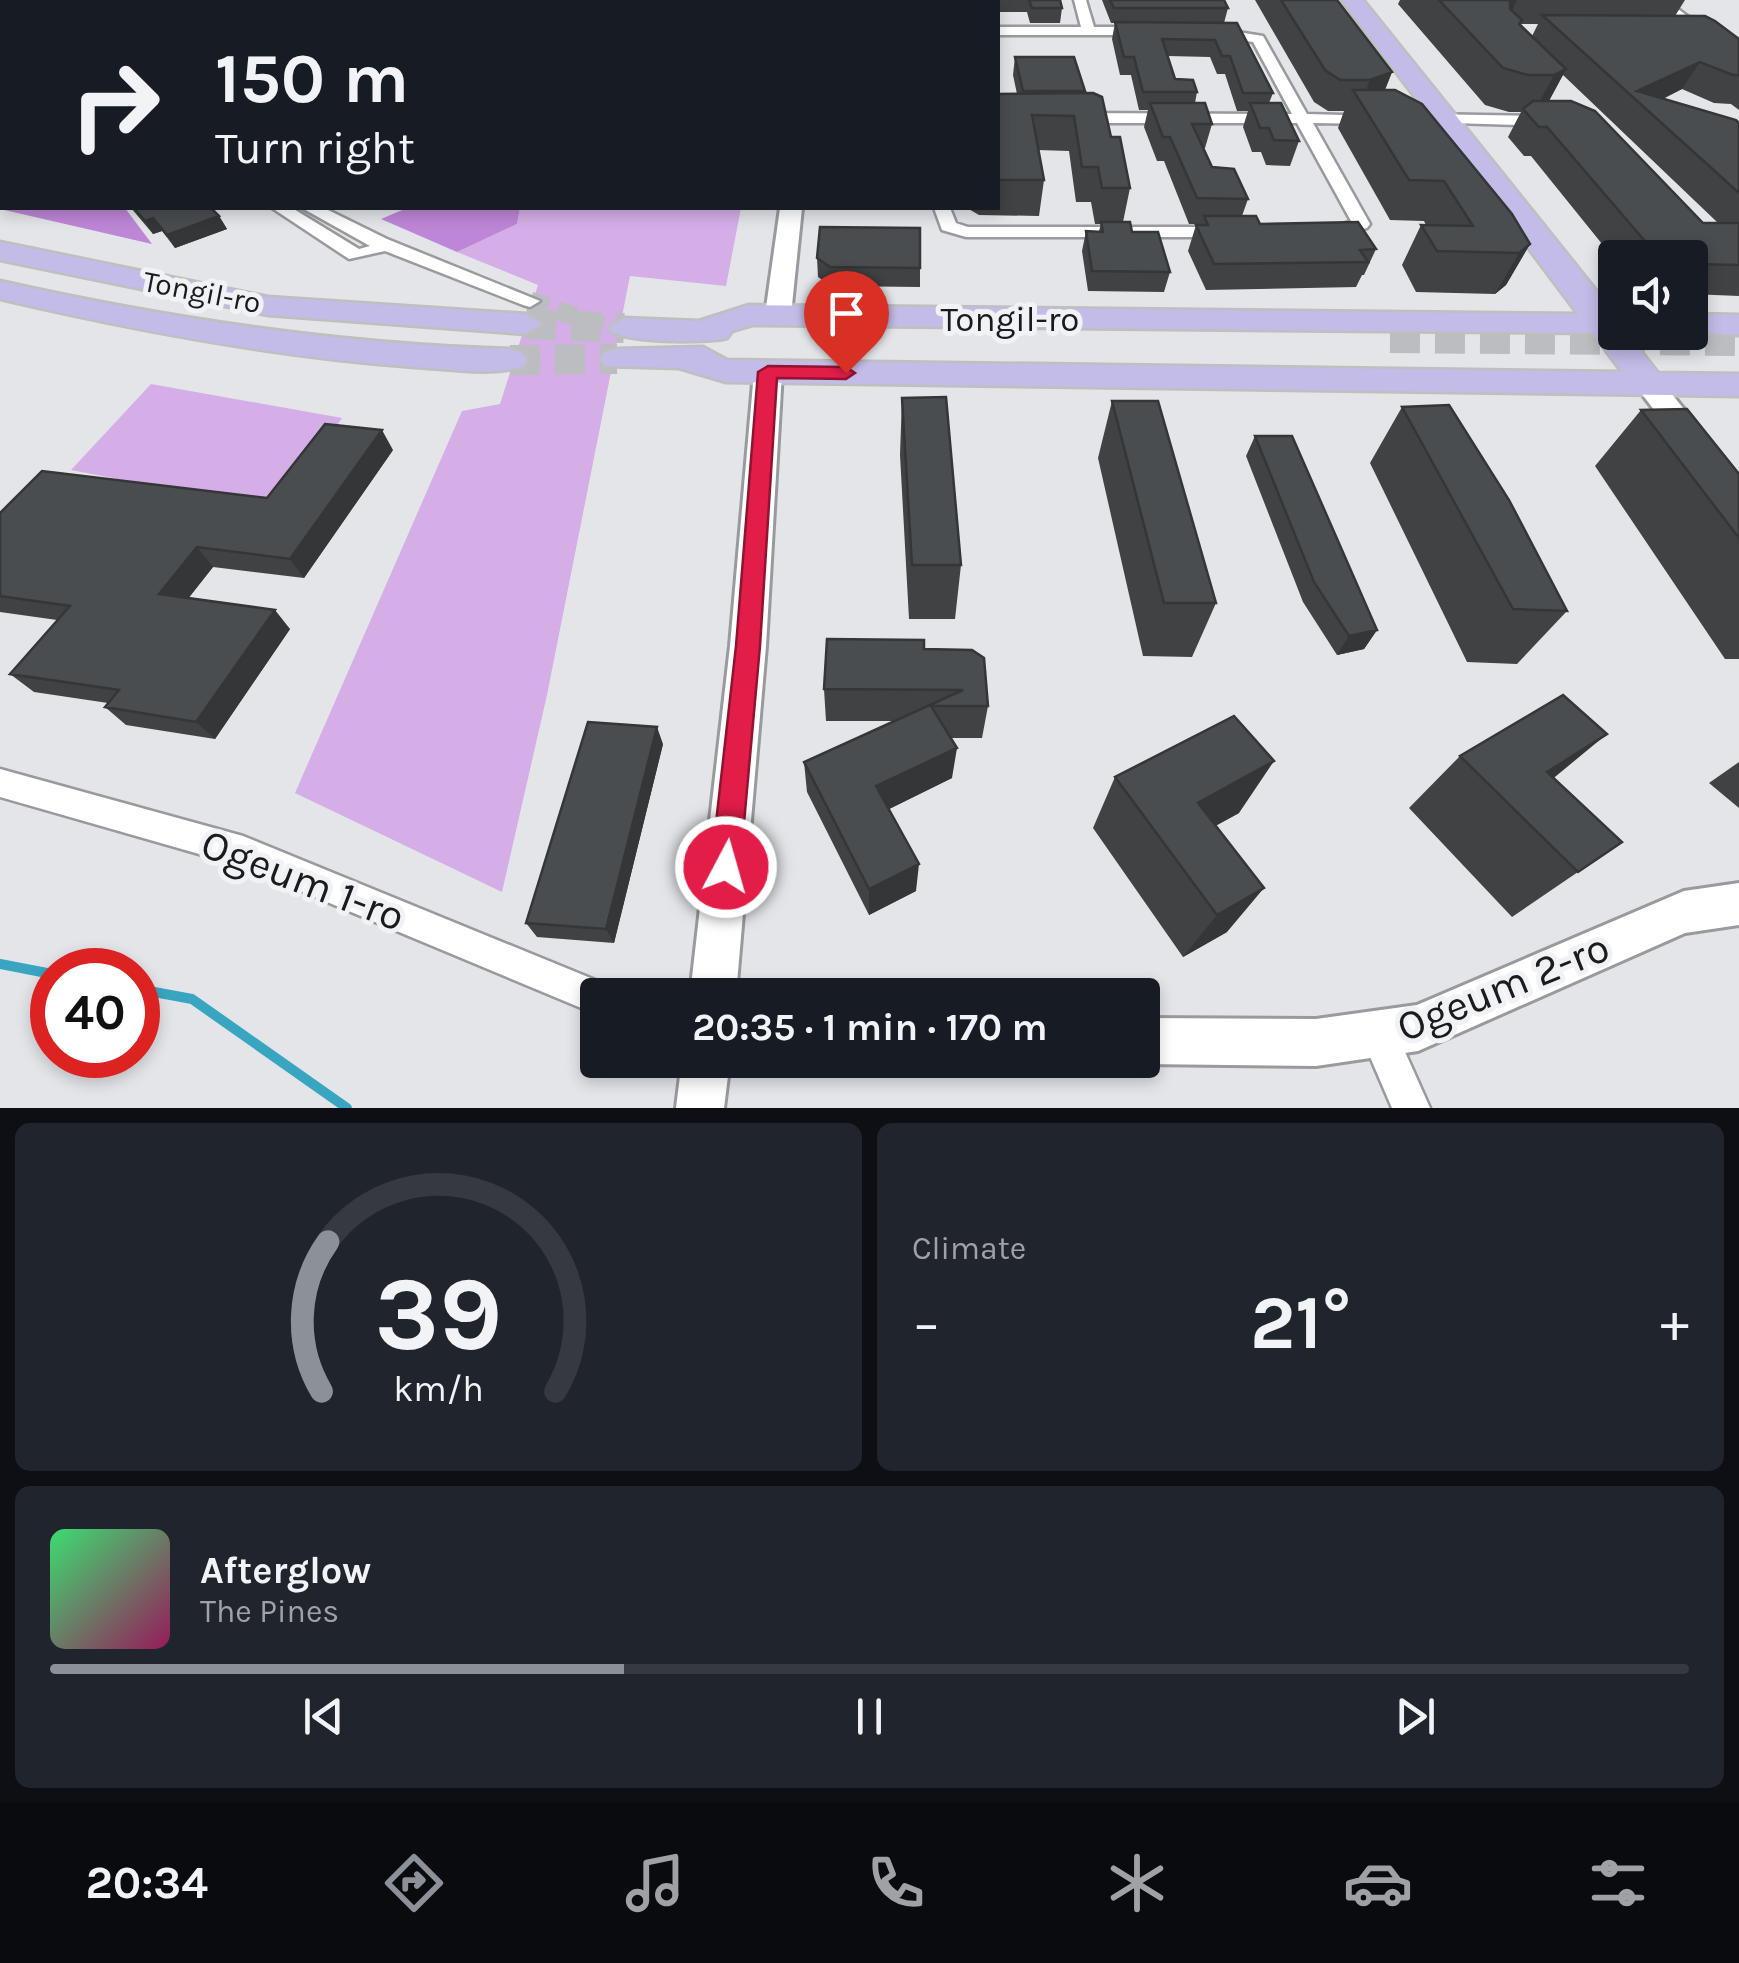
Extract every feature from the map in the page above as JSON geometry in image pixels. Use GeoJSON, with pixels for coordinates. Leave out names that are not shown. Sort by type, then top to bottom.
{"type":"FeatureCollection","features":[{"type":"Feature","properties":{"kind":"main road"},"geometry":{"type":"LineString","coordinates":[[1352,0],[1556,265],[1598,283]]}},
{"type":"Feature","properties":{"kind":"main road","name":"Tongil-ro"},"geometry":{"type":"LineString","coordinates":[[0,250],[268,306],[528,313]]}},
{"type":"Feature","properties":{"kind":"main road"},"geometry":{"type":"LineString","coordinates":[[1503,324],[1538,314],[1543,295],[1536,275],[1556,265]]}},
{"type":"Feature","properties":{"kind":"main road","name":"Tongil-ro"},"geometry":{"type":"LineString","coordinates":[[0,290],[122,319],[240,338],[382,355],[510,360]]}},
{"type":"Feature","properties":{"kind":"main road"},"geometry":{"type":"LineString","coordinates":[[1598,316],[1503,324],[749,315],[688,344],[726,371],[1739,385]]}},
{"type":"Feature","properties":{"kind":"main road"},"geometry":{"type":"LineString","coordinates":[[1446,322],[1466,330],[1490,350],[1490,369],[1466,382]]}},
{"type":"Feature","properties":{"kind":"main road"},"geometry":{"type":"LineString","coordinates":[[1708,324],[1739,324]]}},
{"type":"Feature","properties":{"kind":"main road","name":"Tongil-ro"},"geometry":{"type":"LineString","coordinates":[[621,344],[1396,350]]}},
{"type":"Feature","properties":{"kind":"main road"},"geometry":{"type":"LineString","coordinates":[[1629,350],[1648,384]]}},
{"type":"Feature","properties":{"kind":"street"},"geometry":{"type":"LineString","coordinates":[[1080,0],[1088,30]]}},
{"type":"Feature","properties":{"kind":"street"},"geometry":{"type":"LineString","coordinates":[[1658,0],[1739,62]]}},
{"type":"Feature","properties":{"kind":"street"},"geometry":{"type":"LineString","coordinates":[[1000,31],[1157,30]]}},
{"type":"Feature","properties":{"kind":"street"},"geometry":{"type":"LineString","coordinates":[[1192,31],[1227,31],[1258,38],[1361,224],[1340,233],[1304,232]]}},
{"type":"Feature","properties":{"kind":"street"},"geometry":{"type":"LineString","coordinates":[[1683,34],[1703,35]]}},
{"type":"Feature","properties":{"kind":"street"},"geometry":{"type":"LineString","coordinates":[[1050,118],[1564,121]]}},
{"type":"Feature","properties":{"kind":"street"},"geometry":{"type":"LineString","coordinates":[[284,210],[349,253],[366,254],[381,243]]}},
{"type":"Feature","properties":{"kind":"street"},"geometry":{"type":"LineString","coordinates":[[315,210],[528,313]]}},
{"type":"Feature","properties":{"kind":"street"},"geometry":{"type":"LineString","coordinates":[[778,315],[791,210]]}},
{"type":"Feature","properties":{"kind":"street"},"geometry":{"type":"LineString","coordinates":[[943,210],[948,226],[966,232],[1248,232]]}},
{"type":"Feature","properties":{"kind":"street"},"geometry":{"type":"LineString","coordinates":[[714,978],[750,630],[768,372]]}},
{"type":"Feature","properties":{"kind":"street"},"geometry":{"type":"LineString","coordinates":[[1648,384],[1739,500]]}},
{"type":"Feature","properties":{"kind":"street","name":"Ogeum 1-ro"},"geometry":{"type":"LineString","coordinates":[[0,783],[243,851],[580,991]]}},
{"type":"Feature","properties":{"kind":"street","name":"Ogeum 2-ro"},"geometry":{"type":"LineString","coordinates":[[1160,1040],[1330,1044],[1380,1038],[1418,1028],[1684,912],[1739,904]]}},
{"type":"Feature","properties":{"kind":"street"},"geometry":{"type":"LineString","coordinates":[[1380,1038],[1412,1108]]}},
{"type":"Feature","properties":{"kind":"street"},"geometry":{"type":"LineString","coordinates":[[700,1108],[704,1078]]}},
{"type":"Feature","properties":{"kind":"shaded area"},"geometry":{"type":"Polygon","coordinates":[[[4,210],[126,210],[152,244],[4,210]]]}},
{"type":"Feature","properties":{"kind":"shaded area"},"geometry":{"type":"Polygon","coordinates":[[[402,210],[520,210],[517,224],[457,252],[381,219],[402,210]]]}},
{"type":"Feature","properties":{"kind":"shaded area"},"geometry":{"type":"Polygon","coordinates":[[[520,210],[741,210],[726,286],[630,276],[547,695],[502,892],[295,793],[462,411],[500,404],[538,285],[457,252],[517,224],[520,210]]]}},
{"type":"Feature","properties":{"kind":"shaded area"},"geometry":{"type":"Polygon","coordinates":[[[151,384],[342,418],[279,510],[71,470],[151,384]]]}},
{"type":"Feature","properties":{"kind":"building"},"geometry":{"type":"Polygon","coordinates":[[[1029,0],[1060,0],[1062,8],[1032,8],[1029,0]]]}},
{"type":"Feature","properties":{"kind":"building"},"geometry":{"type":"Polygon","coordinates":[[[1110,0],[1224,0],[1228,8],[1114,8],[1110,0]]]}},
{"type":"Feature","properties":{"kind":"building"},"geometry":{"type":"Polygon","coordinates":[[[1281,0],[1337,0],[1392,72],[1370,80],[1340,80],[1325,70],[1281,0]]]}},
{"type":"Feature","properties":{"kind":"building"},"geometry":{"type":"Polygon","coordinates":[[[1439,0],[1510,0],[1510,9],[1522,20],[1519,24],[1566,69],[1554,75],[1528,75],[1503,68],[1439,0]]]}},
{"type":"Feature","properties":{"kind":"building"},"geometry":{"type":"Polygon","coordinates":[[[1542,15],[1705,16],[1739,39],[1739,75],[1700,62],[1637,91],[1739,123],[1739,193],[1542,15]]]}},
{"type":"Feature","properties":{"kind":"building"},"geometry":{"type":"Polygon","coordinates":[[[1115,22],[1237,23],[1273,93],[1243,93],[1230,56],[1222,56],[1215,40],[1162,39],[1175,79],[1193,80],[1197,92],[1143,92],[1134,57],[1124,57],[1115,22]]]}},
{"type":"Feature","properties":{"kind":"building"},"geometry":{"type":"Polygon","coordinates":[[[1015,57],[1074,57],[1085,91],[1023,91],[1015,57]]]}},
{"type":"Feature","properties":{"kind":"building"},"geometry":{"type":"Polygon","coordinates":[[[1353,90],[1395,90],[1422,104],[1512,214],[1530,244],[1519,253],[1437,251],[1421,225],[1473,226],[1444,181],[1409,180],[1353,90]]]}},
{"type":"Feature","properties":{"kind":"building"},"geometry":{"type":"Polygon","coordinates":[[[1093,93],[1102,97],[1111,137],[1120,137],[1130,188],[1102,188],[1098,167],[1082,167],[1074,116],[1032,115],[1044,180],[1000,180],[1000,94],[1093,93]]]}},
{"type":"Feature","properties":{"kind":"building"},"geometry":{"type":"Polygon","coordinates":[[[1533,101],[1571,101],[1595,111],[1703,223],[1739,223],[1739,265],[1708,264],[1708,240],[1644,240],[1547,127],[1539,127],[1523,109],[1533,101]]]}},
{"type":"Feature","properties":{"kind":"building"},"geometry":{"type":"Polygon","coordinates":[[[1150,103],[1205,103],[1212,124],[1192,124],[1212,167],[1234,169],[1248,199],[1197,198],[1170,137],[1163,137],[1150,103]]]}},
{"type":"Feature","properties":{"kind":"building"},"geometry":{"type":"Polygon","coordinates":[[[1250,103],[1281,103],[1299,141],[1274,140],[1269,128],[1260,128],[1250,103]]]}},
{"type":"Feature","properties":{"kind":"building"},"geometry":{"type":"Polygon","coordinates":[[[136,210],[213,210],[219,216],[167,235],[153,218],[145,221],[136,210]]]}},
{"type":"Feature","properties":{"kind":"building"},"geometry":{"type":"Polygon","coordinates":[[[1204,216],[1256,216],[1260,224],[1358,222],[1376,249],[1360,250],[1368,262],[1214,264],[1196,225],[1208,225],[1204,216]]]}},
{"type":"Feature","properties":{"kind":"building"},"geometry":{"type":"Polygon","coordinates":[[[1101,222],[1130,222],[1132,232],[1158,232],[1170,272],[1092,271],[1086,231],[1103,232],[1101,222]]]}},
{"type":"Feature","properties":{"kind":"building"},"geometry":{"type":"Polygon","coordinates":[[[820,227],[920,228],[920,268],[830,267],[817,258],[820,227]]]}},
{"type":"Feature","properties":{"kind":"building"},"geometry":{"type":"Polygon","coordinates":[[[946,397],[961,565],[912,565],[902,398],[946,397]]]}},
{"type":"Feature","properties":{"kind":"building"},"geometry":{"type":"Polygon","coordinates":[[[1112,401],[1158,401],[1216,603],[1164,603],[1112,401]]]}},
{"type":"Feature","properties":{"kind":"building"},"geometry":{"type":"Polygon","coordinates":[[[1449,405],[1509,500],[1567,611],[1513,609],[1402,407],[1449,405]]]}},
{"type":"Feature","properties":{"kind":"building"},"geometry":{"type":"Polygon","coordinates":[[[1687,409],[1739,474],[1739,538],[1641,410],[1687,409]]]}},
{"type":"Feature","properties":{"kind":"building"},"geometry":{"type":"Polygon","coordinates":[[[325,424],[382,430],[290,559],[197,547],[159,594],[275,610],[196,722],[105,707],[119,690],[10,674],[70,606],[0,596],[0,513],[42,471],[267,498],[325,424]]]}},
{"type":"Feature","properties":{"kind":"building"},"geometry":{"type":"Polygon","coordinates":[[[1255,436],[1292,436],[1377,630],[1349,636],[1314,582],[1255,436]]]}},
{"type":"Feature","properties":{"kind":"building"},"geometry":{"type":"Polygon","coordinates":[[[827,639],[924,640],[924,649],[972,650],[984,658],[988,706],[931,706],[957,748],[876,786],[919,864],[869,889],[804,762],[963,690],[824,689],[827,639]]]}},
{"type":"Feature","properties":{"kind":"building"},"geometry":{"type":"Polygon","coordinates":[[[1563,695],[1607,734],[1547,772],[1622,842],[1578,872],[1460,756],[1563,695]]]}},
{"type":"Feature","properties":{"kind":"building"},"geometry":{"type":"Polygon","coordinates":[[[1234,716],[1274,761],[1198,803],[1264,888],[1217,915],[1115,777],[1234,716]]]}},
{"type":"Feature","properties":{"kind":"building"},"geometry":{"type":"Polygon","coordinates":[[[588,722],[657,727],[606,929],[526,923],[588,722]]]}},
{"type":"Feature","properties":{"kind":"waterway"},"geometry":{"type":"LineString","coordinates":[[0,964],[30,970]]}},
{"type":"Feature","properties":{"kind":"waterway"},"geometry":{"type":"LineString","coordinates":[[160,993],[192,999],[347,1108]]}},
{"type":"Feature","properties":{"kind":"tunnel"},"geometry":{"type":"LineString","coordinates":[[530,301],[605,327]]}},
{"type":"Feature","properties":{"kind":"tunnel"},"geometry":{"type":"LineString","coordinates":[[526,324],[624,328]]}},
{"type":"Feature","properties":{"kind":"tunnel"},"geometry":{"type":"LineString","coordinates":[[1390,338],[1739,341]]}},
{"type":"Feature","properties":{"kind":"tunnel"},"geometry":{"type":"LineString","coordinates":[[510,360],[617,359]]}},
{"type":"Feature","properties":{"kind":"route"},"geometry":{"type":"LineString","coordinates":[[726,867],[748,646],[768,372],[846,373]]}}]}
